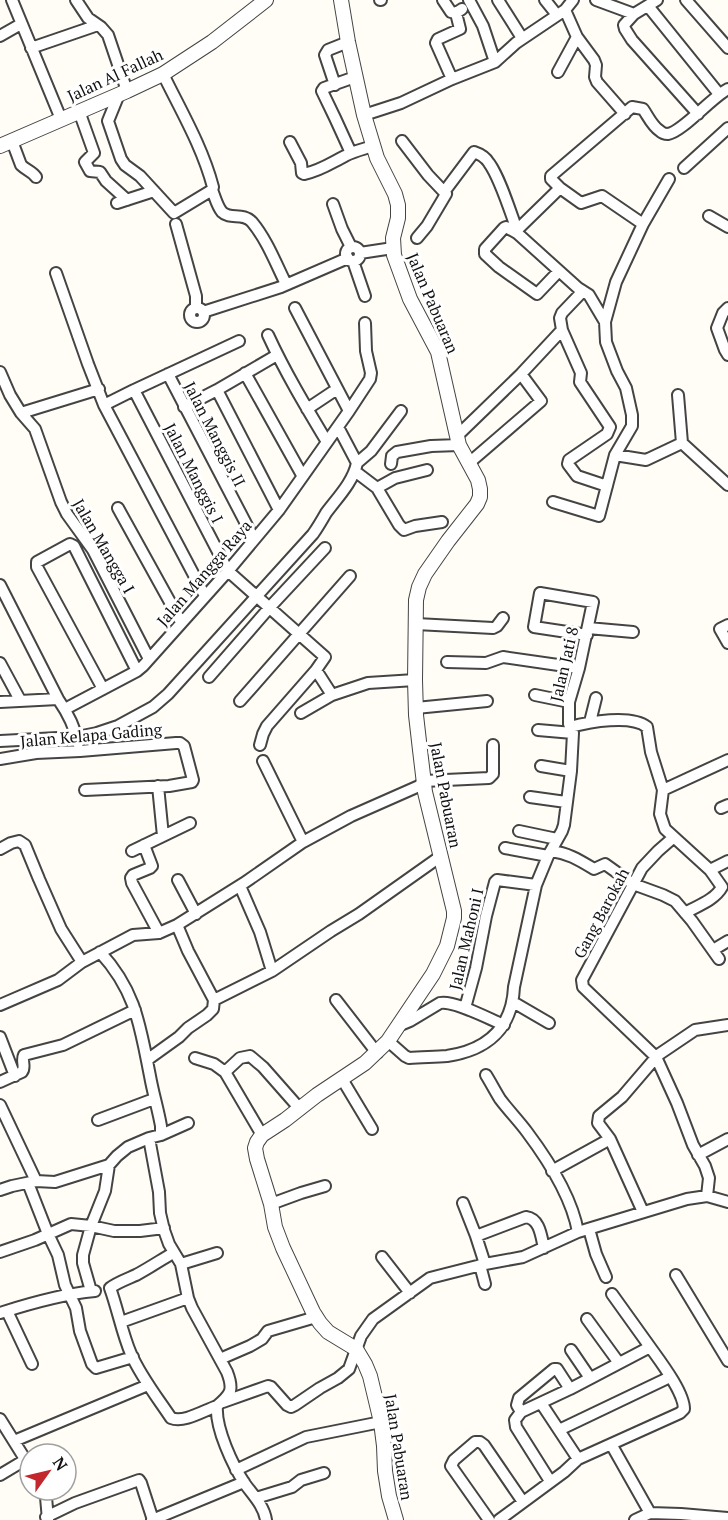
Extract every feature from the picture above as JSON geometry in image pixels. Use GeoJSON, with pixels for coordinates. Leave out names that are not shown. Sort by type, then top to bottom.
{"type":"FeatureCollection","features":[{"type":"Feature","properties":{"kind":"street"},"geometry":{"type":"LineString","coordinates":[[12,0],[61,119]]}},
{"type":"Feature","properties":{"kind":"street"},"geometry":{"type":"LineString","coordinates":[[76,0],[88,18],[98,25],[110,39],[123,92],[108,121],[120,159],[140,176],[174,213],[212,190]]}},
{"type":"Feature","properties":{"kind":"street","name":"Jalan Al Fallah"},"geometry":{"type":"LineString","coordinates":[[6,143],[162,74],[212,42],[266,0]]}},
{"type":"Feature","properties":{"kind":"street","name":"Jalan Pabuaran"},"geometry":{"type":"LineString","coordinates":[[262,1135],[365,1063],[388,1041],[434,974],[447,946],[454,911],[424,781],[416,708],[416,600],[419,587],[426,574],[477,504],[480,489],[478,480],[458,440],[438,352],[410,299],[394,255],[393,238],[398,218],[398,205],[377,158],[364,115],[341,0]]}},
{"type":"Feature","properties":{"kind":"street"},"geometry":{"type":"LineString","coordinates":[[443,0],[451,12],[456,13]]}},
{"type":"Feature","properties":{"kind":"street"},"geometry":{"type":"LineString","coordinates":[[498,0],[522,38]]}},
{"type":"Feature","properties":{"kind":"street"},"geometry":{"type":"LineString","coordinates":[[545,0],[561,12],[594,60],[597,82],[625,114]]}},
{"type":"Feature","properties":{"kind":"street"},"geometry":{"type":"LineString","coordinates":[[364,115],[401,102],[495,62],[522,38],[561,12],[573,0]]}},
{"type":"Feature","properties":{"kind":"street"},"geometry":{"type":"LineString","coordinates":[[596,0],[634,14]]}},
{"type":"Feature","properties":{"kind":"street"},"geometry":{"type":"LineString","coordinates":[[686,0],[728,48]]}},
{"type":"Feature","properties":{"kind":"street"},"geometry":{"type":"LineString","coordinates":[[456,13],[470,2],[483,26],[495,62]]}},
{"type":"Feature","properties":{"kind":"street"},"geometry":{"type":"LineString","coordinates":[[643,224],[602,196],[581,203],[560,188],[551,176],[632,107],[642,108],[654,126],[665,134],[670,134],[698,114],[723,92],[653,3],[634,14],[624,25],[627,33],[698,114]]}},
{"type":"Feature","properties":{"kind":"street"},"geometry":{"type":"LineString","coordinates":[[452,79],[436,43],[438,39],[460,29],[456,13]]}},
{"type":"Feature","properties":{"kind":"street"},"geometry":{"type":"LineString","coordinates":[[0,36],[21,24]]}},
{"type":"Feature","properties":{"kind":"street"},"geometry":{"type":"LineString","coordinates":[[31,48],[98,25]]}},
{"type":"Feature","properties":{"kind":"street"},"geometry":{"type":"LineString","coordinates":[[558,72],[577,38]]}},
{"type":"Feature","properties":{"kind":"street"},"geometry":{"type":"LineString","coordinates":[[335,85],[325,55],[328,50],[348,42]]}},
{"type":"Feature","properties":{"kind":"street"},"geometry":{"type":"LineString","coordinates":[[162,74],[191,127],[221,211],[228,216],[249,219],[259,232],[286,284]]}},
{"type":"Feature","properties":{"kind":"street"},"geometry":{"type":"LineString","coordinates":[[351,153],[322,93],[323,89],[355,77]]}},
{"type":"Feature","properties":{"kind":"street"},"geometry":{"type":"LineString","coordinates":[[79,111],[94,153],[85,162],[90,171],[100,172],[122,201],[154,191]]}},
{"type":"Feature","properties":{"kind":"street"},"geometry":{"type":"LineString","coordinates":[[684,168],[728,128]]}},
{"type":"Feature","properties":{"kind":"street"},"geometry":{"type":"LineString","coordinates":[[402,141],[428,176],[444,192]]}},
{"type":"Feature","properties":{"kind":"street"},"geometry":{"type":"LineString","coordinates":[[290,142],[301,163],[303,174],[314,172],[351,153],[373,146]]}},
{"type":"Feature","properties":{"kind":"street"},"geometry":{"type":"LineString","coordinates":[[6,143],[21,165],[33,172],[36,177]]}},
{"type":"Feature","properties":{"kind":"street"},"geometry":{"type":"LineString","coordinates":[[417,238],[428,226],[445,196],[444,192],[474,152],[489,162],[517,232]]}},
{"type":"Feature","properties":{"kind":"street"},"geometry":{"type":"LineString","coordinates":[[553,502],[599,516],[615,455],[632,426],[632,414],[626,388],[606,342],[605,322],[616,282],[643,224],[669,179]]}},
{"type":"Feature","properties":{"kind":"street"},"geometry":{"type":"LineString","coordinates":[[517,232],[560,188]]}},
{"type":"Feature","properties":{"kind":"street"},"geometry":{"type":"LineString","coordinates":[[333,204],[353,255],[365,296]]}},
{"type":"Feature","properties":{"kind":"street"},"geometry":{"type":"LineString","coordinates":[[709,216],[728,227]]}},
{"type":"Feature","properties":{"kind":"street"},"geometry":{"type":"LineString","coordinates":[[176,224],[200,310],[286,284],[353,255],[393,248]]}},
{"type":"Feature","properties":{"kind":"street"},"geometry":{"type":"LineString","coordinates":[[560,272],[537,294],[513,278],[485,254],[485,249],[504,228],[517,232],[580,290],[589,295],[605,322]]}},
{"type":"Feature","properties":{"kind":"street"},"geometry":{"type":"LineString","coordinates":[[56,273],[105,405],[205,596]]}},
{"type":"Feature","properties":{"kind":"street"},"geometry":{"type":"LineString","coordinates":[[580,290],[562,313],[560,318],[562,330],[581,373],[580,382],[610,427],[607,434],[569,460],[568,464],[577,476],[607,486]]}},
{"type":"Feature","properties":{"kind":"street"},"geometry":{"type":"LineString","coordinates":[[295,308],[349,411]]}},
{"type":"Feature","properties":{"kind":"street"},"geometry":{"type":"LineString","coordinates":[[728,308],[723,313],[717,328],[728,355]]}},
{"type":"Feature","properties":{"kind":"street","name":"Jalan Mangga Raya"},"geometry":{"type":"LineString","coordinates":[[65,709],[137,671],[228,571],[279,510],[370,379],[365,322]]}},
{"type":"Feature","properties":{"kind":"street"},"geometry":{"type":"LineString","coordinates":[[391,464],[392,456],[397,452],[458,440],[562,330]]}},
{"type":"Feature","properties":{"kind":"street"},"geometry":{"type":"LineString","coordinates":[[268,335],[327,442]]}},
{"type":"Feature","properties":{"kind":"street"},"geometry":{"type":"LineString","coordinates":[[105,405],[238,342]]}},
{"type":"Feature","properties":{"kind":"street"},"geometry":{"type":"LineString","coordinates":[[184,407],[277,355]]}},
{"type":"Feature","properties":{"kind":"street","name":"Jalan Mangga I"},"geometry":{"type":"LineString","coordinates":[[0,373],[21,413],[35,429],[67,514],[93,550],[149,659]]}},
{"type":"Feature","properties":{"kind":"street"},"geometry":{"type":"LineString","coordinates":[[245,373],[302,475]]}},
{"type":"Feature","properties":{"kind":"street","name":"Jalan Manggis II"},"geometry":{"type":"LineString","coordinates":[[168,374],[254,539]]}},
{"type":"Feature","properties":{"kind":"street"},"geometry":{"type":"LineString","coordinates":[[469,463],[541,401],[521,374]]}},
{"type":"Feature","properties":{"kind":"street"},"geometry":{"type":"LineString","coordinates":[[21,413],[99,389]]}},
{"type":"Feature","properties":{"kind":"street"},"geometry":{"type":"LineString","coordinates":[[307,409],[337,389]]}},
{"type":"Feature","properties":{"kind":"street","name":"Jalan Manggis I"},"geometry":{"type":"LineString","coordinates":[[134,390],[228,571]]}},
{"type":"Feature","properties":{"kind":"street"},"geometry":{"type":"LineString","coordinates":[[217,390],[279,510]]}},
{"type":"Feature","properties":{"kind":"street"},"geometry":{"type":"LineString","coordinates":[[678,395],[682,443],[728,485]]}},
{"type":"Feature","properties":{"kind":"street"},"geometry":{"type":"LineString","coordinates":[[0,741],[78,744],[118,726],[160,701],[258,597],[313,534],[356,467],[401,411]]}},
{"type":"Feature","properties":{"kind":"street"},"geometry":{"type":"LineString","coordinates":[[338,427],[356,467],[377,488],[404,530],[442,522]]}},
{"type":"Feature","properties":{"kind":"street"},"geometry":{"type":"LineString","coordinates":[[615,455],[646,460],[682,443]]}},
{"type":"Feature","properties":{"kind":"street"},"geometry":{"type":"LineString","coordinates":[[377,488],[395,478],[427,470]]}},
{"type":"Feature","properties":{"kind":"street"},"geometry":{"type":"LineString","coordinates":[[118,508],[181,622]]}},
{"type":"Feature","properties":{"kind":"street"},"geometry":{"type":"LineString","coordinates":[[103,689],[37,567],[37,562],[54,552],[70,544],[74,546],[137,671]]}},
{"type":"Feature","properties":{"kind":"street"},"geometry":{"type":"LineString","coordinates":[[209,678],[269,606],[325,548]]}},
{"type":"Feature","properties":{"kind":"street"},"geometry":{"type":"LineString","coordinates":[[228,571],[325,657],[267,726],[260,745]]}},
{"type":"Feature","properties":{"kind":"street"},"geometry":{"type":"LineString","coordinates":[[240,701],[350,576]]}},
{"type":"Feature","properties":{"kind":"street"},"geometry":{"type":"LineString","coordinates":[[0,585],[65,709],[78,744]]}},
{"type":"Feature","properties":{"kind":"street","name":"Jalan Jati 8"},"geometry":{"type":"LineString","coordinates":[[504,1025],[513,1002],[514,987],[536,885],[564,825],[571,771],[569,702],[579,668],[587,632],[592,601],[541,593],[534,627],[587,632]]}},
{"type":"Feature","properties":{"kind":"street"},"geometry":{"type":"LineString","coordinates":[[416,624],[493,628],[503,618]]}},
{"type":"Feature","properties":{"kind":"street"},"geometry":{"type":"LineString","coordinates":[[728,625],[720,629],[728,643]]}},
{"type":"Feature","properties":{"kind":"street"},"geometry":{"type":"LineString","coordinates":[[587,632],[633,632]]}},
{"type":"Feature","properties":{"kind":"street"},"geometry":{"type":"LineString","coordinates":[[447,662],[486,663],[503,657],[579,668]]}},
{"type":"Feature","properties":{"kind":"street"},"geometry":{"type":"LineString","coordinates":[[0,663],[20,700]]}},
{"type":"Feature","properties":{"kind":"street"},"geometry":{"type":"LineString","coordinates":[[316,670],[332,695]]}},
{"type":"Feature","properties":{"kind":"street"},"geometry":{"type":"LineString","coordinates":[[301,713],[332,695],[368,683],[415,680]]}},
{"type":"Feature","properties":{"kind":"street"},"geometry":{"type":"LineString","coordinates":[[536,694],[569,702]]}},
{"type":"Feature","properties":{"kind":"street"},"geometry":{"type":"LineString","coordinates":[[590,722],[596,698]]}},
{"type":"Feature","properties":{"kind":"street"},"geometry":{"type":"LineString","coordinates":[[0,702],[58,699]]}},
{"type":"Feature","properties":{"kind":"street"},"geometry":{"type":"LineString","coordinates":[[416,708],[487,701]]}},
{"type":"Feature","properties":{"kind":"street"},"geometry":{"type":"LineString","coordinates":[[538,730],[571,730],[590,722],[616,719],[645,724],[663,790],[660,814],[665,829],[710,870],[722,885],[720,892],[685,913]]}},
{"type":"Feature","properties":{"kind":"street","name":"Jalan Kelapa Gading"},"geometry":{"type":"LineString","coordinates":[[0,759],[78,744],[180,743],[184,746],[192,781],[158,786]]}},
{"type":"Feature","properties":{"kind":"street"},"geometry":{"type":"LineString","coordinates":[[0,1005],[58,980],[82,962],[133,935],[159,933],[177,925],[303,842],[351,816],[419,786],[424,781],[489,778],[493,774],[493,745]]}},
{"type":"Feature","properties":{"kind":"street"},"geometry":{"type":"LineString","coordinates":[[663,790],[728,760]]}},
{"type":"Feature","properties":{"kind":"street"},"geometry":{"type":"LineString","coordinates":[[263,761],[303,842]]}},
{"type":"Feature","properties":{"kind":"street"},"geometry":{"type":"LineString","coordinates":[[541,766],[571,771]]}},
{"type":"Feature","properties":{"kind":"street"},"geometry":{"type":"LineString","coordinates":[[85,790],[158,786],[163,836]]}},
{"type":"Feature","properties":{"kind":"street"},"geometry":{"type":"LineString","coordinates":[[530,797],[566,802]]}},
{"type":"Feature","properties":{"kind":"street"},"geometry":{"type":"LineString","coordinates":[[132,851],[190,823]]}},
{"type":"Feature","properties":{"kind":"street"},"geometry":{"type":"LineString","coordinates":[[519,831],[557,840]]}},
{"type":"Feature","properties":{"kind":"street","name":"Gang Barokah"},"geometry":{"type":"LineString","coordinates":[[656,1057],[583,987],[582,980],[642,868],[674,837]]}},
{"type":"Feature","properties":{"kind":"street"},"geometry":{"type":"LineString","coordinates":[[0,849],[19,841],[25,845],[61,929],[82,962]]}},
{"type":"Feature","properties":{"kind":"street"},"geometry":{"type":"LineString","coordinates":[[144,845],[152,866],[131,878],[159,933]]}},
{"type":"Feature","properties":{"kind":"street"},"geometry":{"type":"LineString","coordinates":[[505,848],[549,854],[564,852],[594,869],[605,864],[633,884],[675,901],[716,955],[728,941]]}},
{"type":"Feature","properties":{"kind":"street"},"geometry":{"type":"LineString","coordinates":[[214,1000],[272,970],[360,914],[441,856]]}},
{"type":"Feature","properties":{"kind":"street"},"geometry":{"type":"LineString","coordinates":[[710,870],[728,861]]}},
{"type":"Feature","properties":{"kind":"street"},"geometry":{"type":"LineString","coordinates":[[178,880],[196,914]]}},
{"type":"Feature","properties":{"kind":"street","name":"Jalan Mahoni I"},"geometry":{"type":"LineString","coordinates":[[465,1008],[494,882],[497,880],[536,885]]}},
{"type":"Feature","properties":{"kind":"street"},"geometry":{"type":"LineString","coordinates":[[240,885],[260,933],[272,970]]}},
{"type":"Feature","properties":{"kind":"street"},"geometry":{"type":"LineString","coordinates":[[147,1060],[213,1009],[214,1000],[177,925]]}},
{"type":"Feature","properties":{"kind":"street"},"geometry":{"type":"LineString","coordinates":[[100,952],[113,966],[124,984],[135,1010],[159,1115],[161,1134]]}},
{"type":"Feature","properties":{"kind":"street"},"geometry":{"type":"LineString","coordinates":[[336,1000],[377,1053]]}},
{"type":"Feature","properties":{"kind":"street"},"geometry":{"type":"LineString","coordinates":[[388,1041],[409,1058],[448,1056],[478,1047],[504,1025],[465,1008],[443,1002],[410,1022],[398,1026]]}},
{"type":"Feature","properties":{"kind":"street"},"geometry":{"type":"LineString","coordinates":[[513,1002],[549,1023]]}},
{"type":"Feature","properties":{"kind":"street"},"geometry":{"type":"LineString","coordinates":[[0,1082],[24,1071],[23,1059],[27,1053],[63,1045],[135,1010]]}},
{"type":"Feature","properties":{"kind":"street"},"geometry":{"type":"LineString","coordinates":[[643,1212],[610,1139],[598,1123],[599,1116],[622,1097],[656,1057],[695,1030],[728,1025]]}},
{"type":"Feature","properties":{"kind":"street"},"geometry":{"type":"LineString","coordinates":[[0,1037],[15,1076]]}},
{"type":"Feature","properties":{"kind":"street"},"geometry":{"type":"LineString","coordinates":[[225,1072],[240,1058],[250,1056],[264,1067],[300,1108]]}},
{"type":"Feature","properties":{"kind":"street"},"geometry":{"type":"LineString","coordinates":[[656,1057],[693,1145],[705,1166],[709,1178],[707,1196]]}},
{"type":"Feature","properties":{"kind":"street"},"geometry":{"type":"LineString","coordinates":[[195,1058],[214,1064],[225,1072],[262,1135],[255,1148],[282,1248],[316,1317],[328,1332],[356,1349]]}},
{"type":"Feature","properties":{"kind":"street"},"geometry":{"type":"LineString","coordinates":[[486,1075],[501,1100],[528,1133],[552,1171],[572,1210],[578,1233]]}},
{"type":"Feature","properties":{"kind":"street"},"geometry":{"type":"LineString","coordinates":[[342,1079],[372,1129]]}},
{"type":"Feature","properties":{"kind":"street"},"geometry":{"type":"LineString","coordinates":[[98,1120],[154,1098]]}},
{"type":"Feature","properties":{"kind":"street"},"geometry":{"type":"LineString","coordinates":[[0,1105],[32,1182],[48,1234],[58,1255],[65,1285],[76,1308],[80,1331],[92,1364],[96,1368],[133,1358]]}},
{"type":"Feature","properties":{"kind":"street"},"geometry":{"type":"LineString","coordinates":[[32,1364],[4,1312],[36,1301],[93,1291],[83,1263],[83,1255],[90,1226],[105,1191],[110,1165],[128,1147],[188,1123]]}},
{"type":"Feature","properties":{"kind":"street"},"geometry":{"type":"LineString","coordinates":[[149,1138],[164,1228],[173,1253],[181,1264],[188,1298],[232,1383],[230,1393],[219,1404],[217,1417],[223,1437],[236,1470],[256,1498],[266,1520]]}},
{"type":"Feature","properties":{"kind":"street"},"geometry":{"type":"LineString","coordinates":[[552,1171],[610,1139]]}},
{"type":"Feature","properties":{"kind":"street"},"geometry":{"type":"LineString","coordinates":[[698,1155],[728,1139]]}},
{"type":"Feature","properties":{"kind":"street"},"geometry":{"type":"LineString","coordinates":[[0,1190],[32,1182],[55,1182],[110,1165]]}},
{"type":"Feature","properties":{"kind":"street"},"geometry":{"type":"LineString","coordinates":[[271,1204],[301,1192],[325,1186]]}},
{"type":"Feature","properties":{"kind":"street"},"geometry":{"type":"LineString","coordinates":[[173,1253],[111,1286],[124,1336],[133,1358],[148,1385],[174,1420],[268,1386],[291,1407],[339,1378],[348,1369],[361,1336],[373,1320],[430,1278],[482,1264],[523,1257],[589,1229],[687,1199],[707,1196],[728,1202]]}},
{"type":"Feature","properties":{"kind":"street"},"geometry":{"type":"LineString","coordinates":[[462,1203],[476,1236],[485,1284]]}},
{"type":"Feature","properties":{"kind":"street"},"geometry":{"type":"LineString","coordinates":[[476,1236],[526,1217],[532,1218],[536,1221],[544,1248]]}},
{"type":"Feature","properties":{"kind":"street"},"geometry":{"type":"LineString","coordinates":[[0,1252],[71,1224],[114,1231],[164,1228]]}},
{"type":"Feature","properties":{"kind":"street"},"geometry":{"type":"LineString","coordinates":[[589,1229],[606,1277]]}},
{"type":"Feature","properties":{"kind":"street"},"geometry":{"type":"LineString","coordinates":[[181,1264],[217,1253]]}},
{"type":"Feature","properties":{"kind":"street"},"geometry":{"type":"LineString","coordinates":[[382,1257],[410,1293]]}},
{"type":"Feature","properties":{"kind":"street"},"geometry":{"type":"LineString","coordinates":[[676,1275],[728,1360]]}},
{"type":"Feature","properties":{"kind":"street"},"geometry":{"type":"LineString","coordinates":[[499,1520],[578,1459],[680,1413],[684,1409],[682,1399],[670,1377],[612,1294]]}},
{"type":"Feature","properties":{"kind":"street"},"geometry":{"type":"LineString","coordinates":[[121,1322],[188,1298]]}},
{"type":"Feature","properties":{"kind":"street"},"geometry":{"type":"LineString","coordinates":[[220,1359],[262,1339],[268,1331],[316,1317]]}},
{"type":"Feature","properties":{"kind":"street"},"geometry":{"type":"LineString","coordinates":[[587,1319],[619,1363]]}},
{"type":"Feature","properties":{"kind":"street"},"geometry":{"type":"LineString","coordinates":[[550,1481],[516,1426],[515,1420],[521,1412],[650,1347]]}},
{"type":"Feature","properties":{"kind":"street","name":"Jalan Pabuaran"},"geometry":{"type":"LineString","coordinates":[[356,1349],[370,1376],[381,1422],[389,1496],[396,1520]]}},
{"type":"Feature","properties":{"kind":"street"},"geometry":{"type":"LineString","coordinates":[[571,1350],[590,1378]]}},
{"type":"Feature","properties":{"kind":"street"},"geometry":{"type":"LineString","coordinates":[[521,1412],[517,1405],[519,1398],[555,1368],[570,1389]]}},
{"type":"Feature","properties":{"kind":"street"},"geometry":{"type":"LineString","coordinates":[[560,1430],[670,1377]]}},
{"type":"Feature","properties":{"kind":"street"},"geometry":{"type":"LineString","coordinates":[[14,1442],[148,1385]]}},
{"type":"Feature","properties":{"kind":"street"},"geometry":{"type":"LineString","coordinates":[[541,1403],[578,1459]]}},
{"type":"Feature","properties":{"kind":"street"},"geometry":{"type":"LineString","coordinates":[[0,1419],[18,1448]]}},
{"type":"Feature","properties":{"kind":"street"},"geometry":{"type":"LineString","coordinates":[[236,1470],[306,1437],[381,1422]]}},
{"type":"Feature","properties":{"kind":"street"},"geometry":{"type":"LineString","coordinates":[[489,1520],[451,1466],[454,1460],[475,1442],[484,1445],[523,1502]]}},
{"type":"Feature","properties":{"kind":"street"},"geometry":{"type":"LineString","coordinates":[[611,1444],[650,1513]]}},
{"type":"Feature","properties":{"kind":"street"},"geometry":{"type":"LineString","coordinates":[[0,1475],[18,1467]]}},
{"type":"Feature","properties":{"kind":"street"},"geometry":{"type":"LineString","coordinates":[[256,1498],[292,1487],[301,1480],[324,1473]]}},
{"type":"Feature","properties":{"kind":"street"},"geometry":{"type":"LineString","coordinates":[[46,1502],[47,1518],[75,1503],[139,1480],[153,1520],[244,1482]]}},
{"type":"Feature","properties":{"kind":"street"},"geometry":{"type":"LineString","coordinates":[[635,1520],[650,1513],[728,1518]]}}]}
